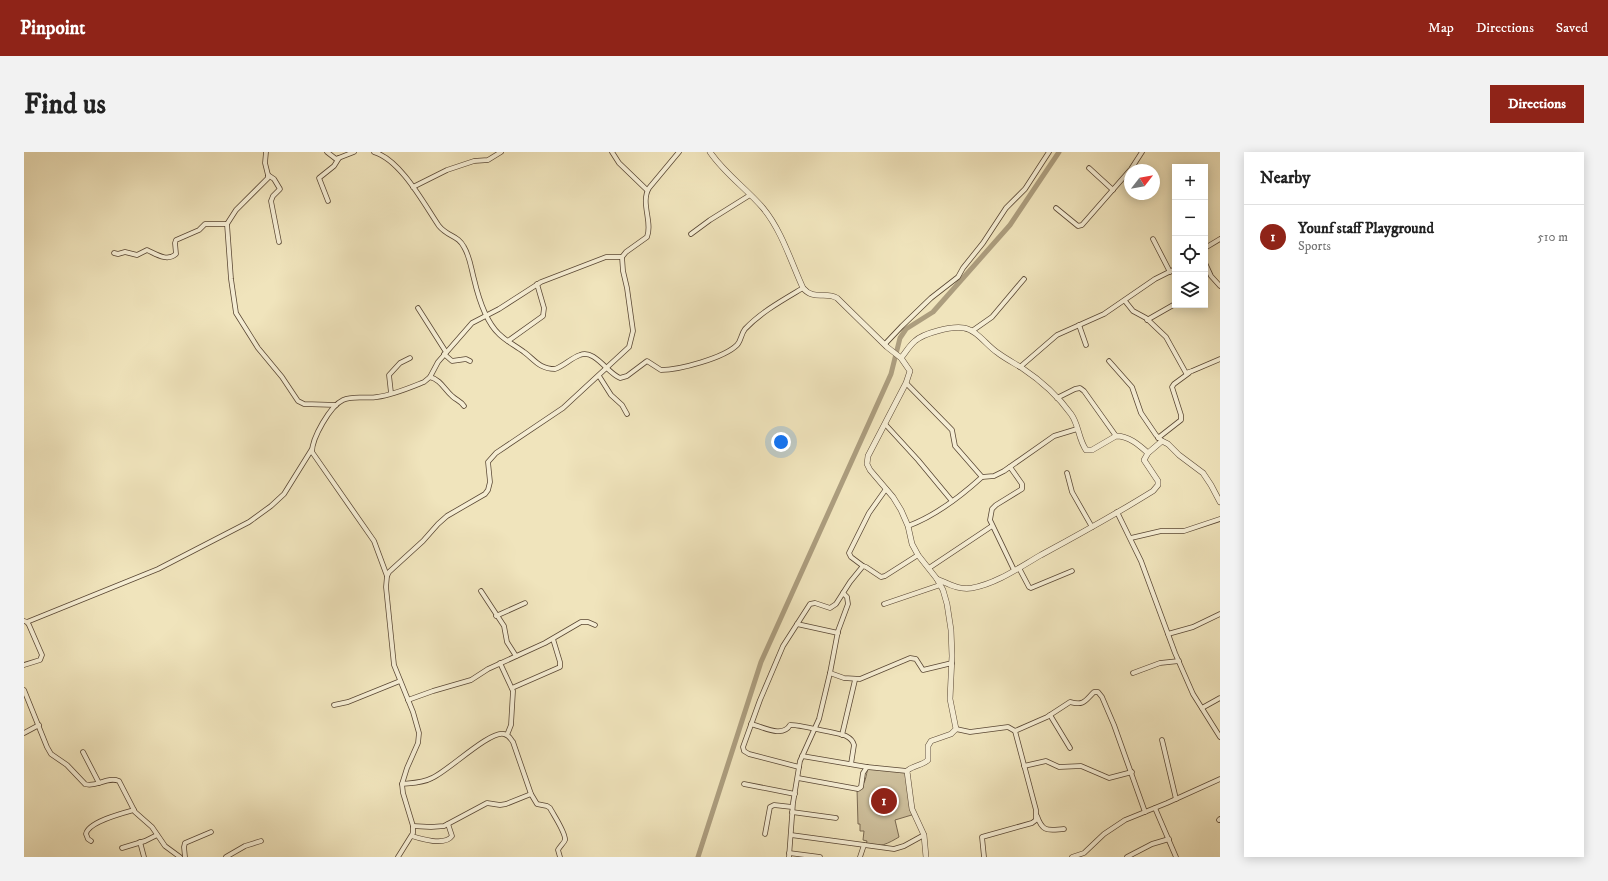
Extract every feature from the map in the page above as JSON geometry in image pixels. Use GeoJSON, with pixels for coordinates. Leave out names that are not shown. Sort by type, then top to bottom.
{"type":"FeatureCollection","features":[{"type":"Feature","properties":{"kind":"street"},"geometry":{"type":"LineString","coordinates":[[266,152],[265,163],[268,175],[274,179],[280,187],[279,191],[273,196],[271,201],[279,242]]}},
{"type":"Feature","properties":{"kind":"street"},"geometry":{"type":"LineString","coordinates":[[327,152],[334,158],[354,152]]}},
{"type":"Feature","properties":{"kind":"street"},"geometry":{"type":"LineString","coordinates":[[374,152],[385,157],[394,164],[413,187],[439,226],[447,234],[459,239],[468,255],[479,297],[495,330],[526,353],[536,363],[552,369],[558,368],[584,353],[594,357],[606,369],[620,378],[627,376],[647,361],[661,370],[698,364],[732,349],[738,344],[745,329],[774,305],[803,288]]}},
{"type":"Feature","properties":{"kind":"street"},"geometry":{"type":"LineString","coordinates":[[413,187],[454,168],[476,161],[488,160],[500,152]]}},
{"type":"Feature","properties":{"kind":"street"},"geometry":{"type":"LineString","coordinates":[[612,152],[620,163],[647,190]]}},
{"type":"Feature","properties":{"kind":"street"},"geometry":{"type":"LineString","coordinates":[[387,576],[391,570],[423,541],[443,519],[485,494],[490,486],[488,462],[496,453],[563,408],[626,351],[632,336],[631,314],[622,257],[626,252],[644,240],[648,235],[646,201],[647,190],[679,152]]}},
{"type":"Feature","properties":{"kind":"street"},"geometry":{"type":"LineString","coordinates":[[710,152],[719,165],[771,218],[803,288],[811,295],[828,295],[838,298],[886,346],[900,356],[910,371],[906,384],[868,456],[867,464],[901,510],[908,526],[912,544],[918,555],[937,579],[947,604],[951,630],[952,662],[950,700],[956,729]]}},
{"type":"Feature","properties":{"kind":"street"},"geometry":{"type":"LineString","coordinates":[[886,346],[902,326],[931,298],[958,277],[1006,208],[1025,189],[1049,152]]}},
{"type":"Feature","properties":{"kind":"street"},"geometry":{"type":"LineString","coordinates":[[1056,208],[1080,226],[1113,190],[1142,152]]}},
{"type":"Feature","properties":{"kind":"street"},"geometry":{"type":"LineString","coordinates":[[328,201],[319,178],[334,166],[338,158]]}},
{"type":"Feature","properties":{"kind":"street"},"geometry":{"type":"LineString","coordinates":[[1089,168],[1113,190]]}},
{"type":"Feature","properties":{"kind":"street"},"geometry":{"type":"LineString","coordinates":[[268,175],[263,184],[236,210],[227,224],[232,294],[237,317],[258,348],[282,377],[298,401],[304,404],[336,405]]}},
{"type":"Feature","properties":{"kind":"street"},"geometry":{"type":"LineString","coordinates":[[691,234],[710,220],[750,195]]}},
{"type":"Feature","properties":{"kind":"street"},"geometry":{"type":"LineString","coordinates":[[114,253],[118,254],[125,252],[136,255],[147,250],[160,256],[170,257],[176,254],[176,240],[199,230],[205,224],[227,224]]}},
{"type":"Feature","properties":{"kind":"street"},"geometry":{"type":"LineString","coordinates":[[1020,367],[1057,335],[1104,314],[1150,283],[1170,272],[1153,239]]}},
{"type":"Feature","properties":{"kind":"street"},"geometry":{"type":"LineString","coordinates":[[1208,246],[1220,239]]}},
{"type":"Feature","properties":{"kind":"street"},"geometry":{"type":"LineString","coordinates":[[24,665],[40,660],[42,655],[26,622],[158,569],[250,522],[284,494],[312,448],[330,411],[336,405],[349,398],[378,397],[424,382],[430,377],[445,353],[472,323],[507,305],[538,284],[606,257],[622,257]]}},
{"type":"Feature","properties":{"kind":"street"},"geometry":{"type":"LineString","coordinates":[[1208,269],[1214,280],[1220,286]]}},
{"type":"Feature","properties":{"kind":"street"},"geometry":{"type":"LineString","coordinates":[[972,331],[989,320],[1024,279]]}},
{"type":"Feature","properties":{"kind":"street"},"geometry":{"type":"LineString","coordinates":[[508,341],[543,316],[544,308],[538,284]]}},
{"type":"Feature","properties":{"kind":"street"},"geometry":{"type":"LineString","coordinates":[[1125,301],[1133,310],[1166,337],[1184,371],[1189,373]]}},
{"type":"Feature","properties":{"kind":"street"},"geometry":{"type":"LineString","coordinates":[[1147,320],[1172,306]]}},
{"type":"Feature","properties":{"kind":"street"},"geometry":{"type":"LineString","coordinates":[[418,308],[445,353],[452,361],[470,361]]}},
{"type":"Feature","properties":{"kind":"street"},"geometry":{"type":"LineString","coordinates":[[1079,325],[1086,345]]}},
{"type":"Feature","properties":{"kind":"street"},"geometry":{"type":"LineString","coordinates":[[900,356],[918,338],[931,333],[958,328],[972,331],[998,353],[1046,386],[1071,415],[1076,423],[1081,442],[1089,450],[1116,436],[1126,437],[1148,453]]}},
{"type":"Feature","properties":{"kind":"street"},"geometry":{"type":"LineString","coordinates":[[391,393],[389,375],[400,364],[410,358]]}},
{"type":"Feature","properties":{"kind":"street"},"geometry":{"type":"LineString","coordinates":[[937,579],[958,588],[972,588],[989,582],[1017,569],[1152,491],[1158,485],[1156,477],[1144,460],[1148,453],[1160,440],[1181,420],[1181,415],[1172,387],[1189,373],[1220,358]]}},
{"type":"Feature","properties":{"kind":"street"},"geometry":{"type":"LineString","coordinates":[[1109,361],[1132,387],[1141,413],[1160,440],[1168,444],[1179,455],[1195,466],[1208,479],[1220,502]]}},
{"type":"Feature","properties":{"kind":"street"},"geometry":{"type":"LineString","coordinates":[[599,376],[611,395],[620,403],[627,414]]}},
{"type":"Feature","properties":{"kind":"street"},"geometry":{"type":"LineString","coordinates":[[430,377],[438,380],[453,398],[461,402],[464,406]]}},
{"type":"Feature","properties":{"kind":"street"},"geometry":{"type":"LineString","coordinates":[[906,384],[952,430],[955,446],[982,478]]}},
{"type":"Feature","properties":{"kind":"street"},"geometry":{"type":"LineString","coordinates":[[1057,398],[1075,388],[1080,388],[1084,391],[1116,436]]}},
{"type":"Feature","properties":{"kind":"street"},"geometry":{"type":"LineString","coordinates":[[885,424],[918,460],[952,501]]}},
{"type":"Feature","properties":{"kind":"street"},"geometry":{"type":"LineString","coordinates":[[908,526],[928,517],[982,478],[994,476],[1010,467],[1054,436],[1077,429]]}},
{"type":"Feature","properties":{"kind":"street"},"geometry":{"type":"LineString","coordinates":[[312,448],[312,452],[318,462],[374,541],[387,576],[386,587],[393,660],[416,719],[419,733],[418,743],[402,784],[403,793],[413,826],[412,836],[398,857]]}},
{"type":"Feature","properties":{"kind":"street"},"geometry":{"type":"LineString","coordinates":[[1010,467],[1023,486],[1019,491],[1007,497],[994,507],[990,520],[1017,569],[1031,588],[1072,571]]}},
{"type":"Feature","properties":{"kind":"street"},"geometry":{"type":"LineString","coordinates":[[1067,473],[1072,492],[1092,527]]}},
{"type":"Feature","properties":{"kind":"street"},"geometry":{"type":"LineString","coordinates":[[886,489],[869,513],[849,553],[851,557],[881,577],[918,555]]}},
{"type":"Feature","properties":{"kind":"street"},"geometry":{"type":"LineString","coordinates":[[1117,512],[1131,538],[1152,588],[1168,634],[1193,694],[1220,736]]}},
{"type":"Feature","properties":{"kind":"street"},"geometry":{"type":"LineString","coordinates":[[1131,538],[1161,531],[1184,531],[1220,519]]}},
{"type":"Feature","properties":{"kind":"street"},"geometry":{"type":"LineString","coordinates":[[928,568],[992,526]]}},
{"type":"Feature","properties":{"kind":"street"},"geometry":{"type":"LineString","coordinates":[[799,767],[749,754],[744,751],[743,747],[760,700],[783,646],[810,604],[814,603],[830,608],[836,604],[863,566]]}},
{"type":"Feature","properties":{"kind":"street"},"geometry":{"type":"LineString","coordinates":[[884,604],[940,585]]}},
{"type":"Feature","properties":{"kind":"street"},"geometry":{"type":"LineString","coordinates":[[481,591],[504,626],[507,642],[516,656]]}},
{"type":"Feature","properties":{"kind":"street"},"geometry":{"type":"LineString","coordinates":[[820,857],[789,855],[792,807],[802,756],[819,719],[838,633],[848,604],[847,597],[843,593]]}},
{"type":"Feature","properties":{"kind":"street"},"geometry":{"type":"LineString","coordinates":[[496,616],[525,603]]}},
{"type":"Feature","properties":{"kind":"street"},"geometry":{"type":"LineString","coordinates":[[1168,634],[1193,627],[1220,614]]}},
{"type":"Feature","properties":{"kind":"street"},"geometry":{"type":"LineString","coordinates":[[408,700],[471,680],[500,663],[553,638],[581,622],[588,622],[595,625]]}},
{"type":"Feature","properties":{"kind":"street"},"geometry":{"type":"LineString","coordinates":[[797,624],[838,633]]}},
{"type":"Feature","properties":{"kind":"street"},"geometry":{"type":"LineString","coordinates":[[512,688],[560,667],[553,638]]}},
{"type":"Feature","properties":{"kind":"street"},"geometry":{"type":"LineString","coordinates":[[830,673],[855,680],[865,678],[910,658],[916,659],[923,670],[952,662]]}},
{"type":"Feature","properties":{"kind":"street"},"geometry":{"type":"LineString","coordinates":[[1133,673],[1160,663],[1179,661]]}},
{"type":"Feature","properties":{"kind":"street"},"geometry":{"type":"LineString","coordinates":[[500,663],[512,688],[511,725],[507,735]]}},
{"type":"Feature","properties":{"kind":"street"},"geometry":{"type":"LineString","coordinates":[[842,735],[855,680]]}},
{"type":"Feature","properties":{"kind":"street"},"geometry":{"type":"LineString","coordinates":[[334,705],[348,702],[400,681]]}},
{"type":"Feature","properties":{"kind":"street"},"geometry":{"type":"LineString","coordinates":[[24,690],[51,754],[67,765],[85,784],[88,785],[112,779],[118,782],[134,810],[152,827],[165,846],[180,857]]}},
{"type":"Feature","properties":{"kind":"street"},"geometry":{"type":"LineString","coordinates":[[1015,731],[1050,715],[1070,702],[1077,704],[1084,702],[1094,692],[1098,692],[1102,697],[1132,772],[1145,812]]}},
{"type":"Feature","properties":{"kind":"street"},"geometry":{"type":"LineString","coordinates":[[1202,708],[1220,698]]}},
{"type":"Feature","properties":{"kind":"street"},"geometry":{"type":"LineString","coordinates":[[1050,715],[1070,748]]}},
{"type":"Feature","properties":{"kind":"street"},"geometry":{"type":"LineString","coordinates":[[751,724],[776,731],[786,730],[792,724],[842,735],[850,739],[854,745],[851,764]]}},
{"type":"Feature","properties":{"kind":"street"},"geometry":{"type":"LineString","coordinates":[[24,733],[38,725]]}},
{"type":"Feature","properties":{"kind":"street"},"geometry":{"type":"LineString","coordinates":[[956,729],[970,732],[1008,727],[1015,731],[1041,826],[1046,830],[1064,829]]}},
{"type":"Feature","properties":{"kind":"street"},"geometry":{"type":"LineString","coordinates":[[802,756],[867,767],[907,771],[912,767],[922,765],[928,760],[928,746],[931,741],[951,734],[956,729]]}},
{"type":"Feature","properties":{"kind":"street"},"geometry":{"type":"LineString","coordinates":[[402,784],[432,778],[456,760],[496,734],[500,733],[507,735],[513,742],[531,794],[537,804],[550,808],[561,829],[565,841],[558,850],[560,857]]}},
{"type":"Feature","properties":{"kind":"street"},"geometry":{"type":"LineString","coordinates":[[1162,740],[1176,799]]}},
{"type":"Feature","properties":{"kind":"street"},"geometry":{"type":"LineString","coordinates":[[83,752],[99,782]]}},
{"type":"Feature","properties":{"kind":"street"},"geometry":{"type":"LineString","coordinates":[[1024,766],[1046,761],[1060,767],[1081,766],[1109,778],[1132,772]]}},
{"type":"Feature","properties":{"kind":"street"},"geometry":{"type":"LineString","coordinates":[[798,778],[858,788],[861,786],[863,773],[867,767]]}},
{"type":"Feature","properties":{"kind":"street"},"geometry":{"type":"LineString","coordinates":[[907,771],[912,809],[924,835],[926,857]]}},
{"type":"Feature","properties":{"kind":"street"},"geometry":{"type":"LineString","coordinates":[[1072,857],[1085,855],[1104,834],[1125,820],[1220,779]]}},
{"type":"Feature","properties":{"kind":"street"},"geometry":{"type":"LineString","coordinates":[[744,784],[794,794]]}},
{"type":"Feature","properties":{"kind":"street"},"geometry":{"type":"LineString","coordinates":[[413,826],[431,827],[448,824],[487,803],[500,805],[506,804],[531,794]]}},
{"type":"Feature","properties":{"kind":"street"},"geometry":{"type":"LineString","coordinates":[[765,834],[771,805],[792,807]]}},
{"type":"Feature","properties":{"kind":"street"},"geometry":{"type":"LineString","coordinates":[[1155,808],[1176,857]]}},
{"type":"Feature","properties":{"kind":"street"},"geometry":{"type":"LineString","coordinates":[[91,841],[86,837],[89,828],[112,816],[134,810]]}},
{"type":"Feature","properties":{"kind":"street"},"geometry":{"type":"LineString","coordinates":[[792,812],[836,818]]}},
{"type":"Feature","properties":{"kind":"street"},"geometry":{"type":"LineString","coordinates":[[984,857],[982,836],[1032,823],[1036,820],[1037,815]]}},
{"type":"Feature","properties":{"kind":"street"},"geometry":{"type":"LineString","coordinates":[[412,836],[436,841],[448,839],[452,836],[448,824]]}},
{"type":"Feature","properties":{"kind":"street"},"geometry":{"type":"LineString","coordinates":[[185,857],[185,843],[211,832]]}},
{"type":"Feature","properties":{"kind":"street"},"geometry":{"type":"LineString","coordinates":[[122,848],[157,835]]}},
{"type":"Feature","properties":{"kind":"street"},"geometry":{"type":"LineString","coordinates":[[790,835],[894,849],[904,846],[924,835]]}},
{"type":"Feature","properties":{"kind":"street"},"geometry":{"type":"LineString","coordinates":[[1127,857],[1152,844],[1169,839]]}},
{"type":"Feature","properties":{"kind":"street"},"geometry":{"type":"LineString","coordinates":[[226,857],[246,846],[261,841]]}},
{"type":"Feature","properties":{"kind":"street"},"geometry":{"type":"LineString","coordinates":[[140,842],[144,857]]}},
{"type":"Feature","properties":{"kind":"street"},"geometry":{"type":"LineString","coordinates":[[860,857],[864,845]]}},
{"type":"Feature","properties":{"kind":"shaded area"},"geometry":{"type":"Polygon","coordinates":[[[875,766],[907,771],[915,814],[895,820],[899,837],[879,846],[870,846],[866,845],[867,841],[863,840],[864,831],[860,831],[860,824],[858,824],[857,789],[864,783],[868,767],[875,766]]]}},
{"type":"Feature","properties":{"kind":"waterway"},"geometry":{"type":"LineString","coordinates":[[698,857],[761,662],[891,374],[900,338],[906,329],[933,312],[1010,225],[1059,152]]}},
{"type":"Feature","properties":{"kind":"place","name":"Younf staff Playground"},"geometry":{"type":"Point","coordinates":[884,801]}}]}
